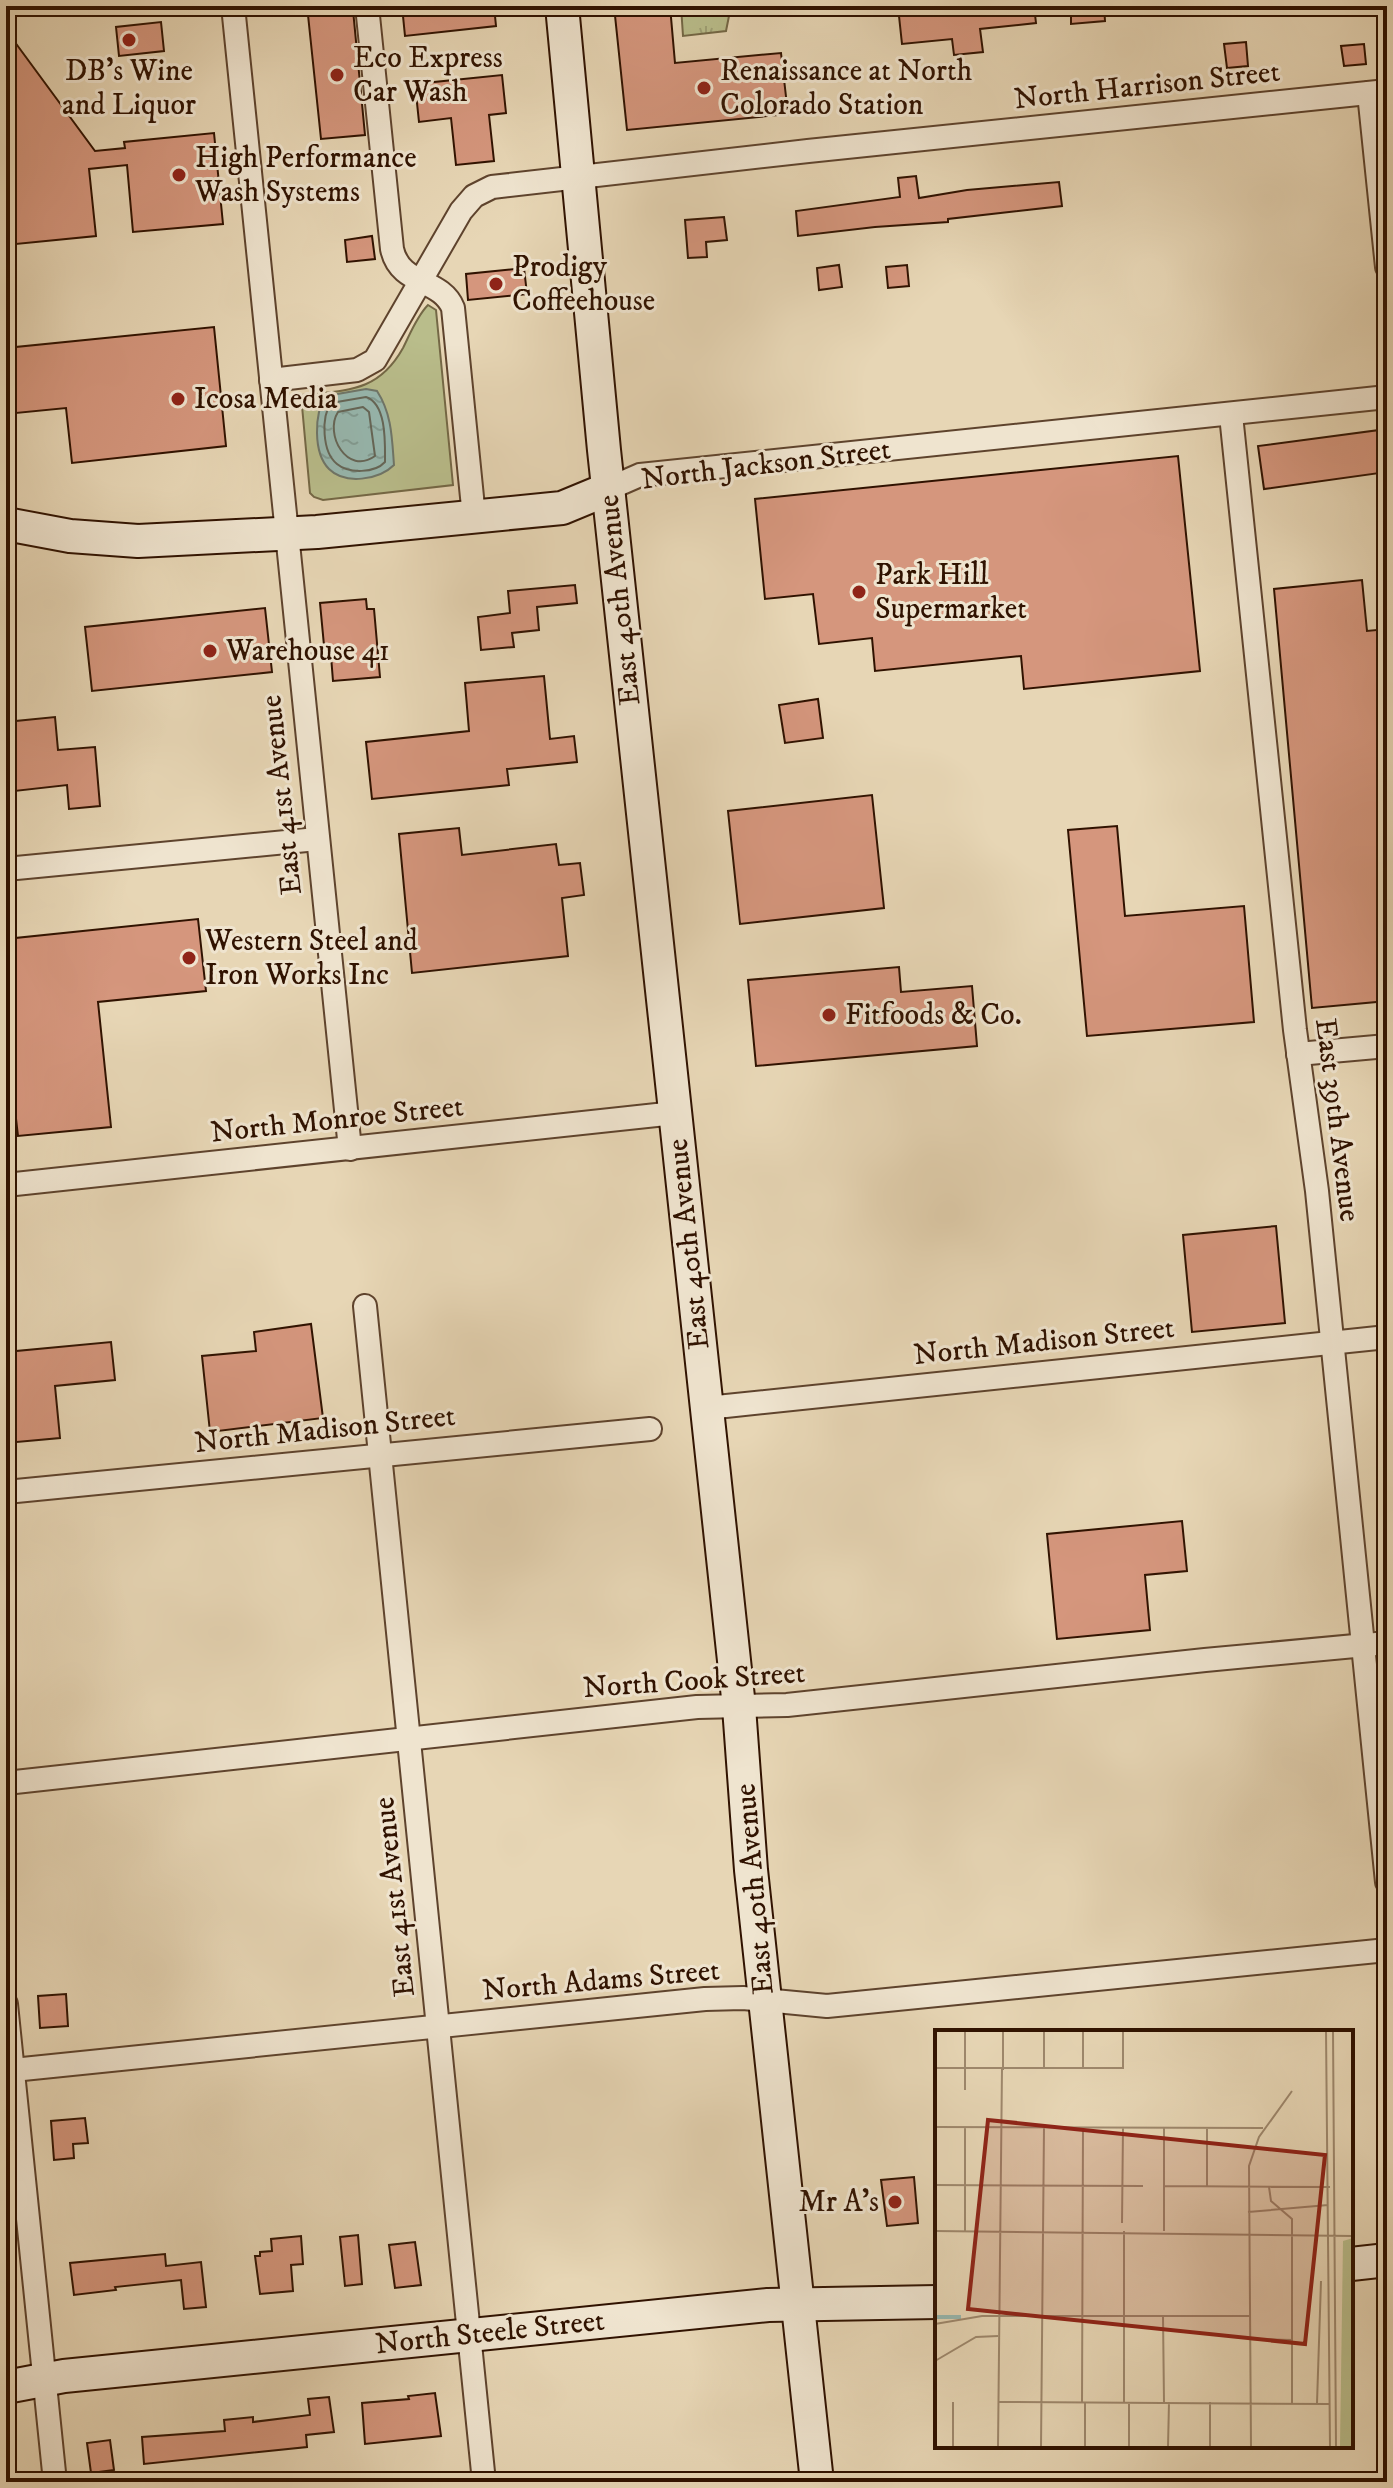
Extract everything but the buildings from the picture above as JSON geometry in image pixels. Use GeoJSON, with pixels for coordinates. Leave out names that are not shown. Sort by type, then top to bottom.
{"type":"FeatureCollection","features":[{"type":"Feature","properties":{"kind":"street","name":"East 41st Avenue"},"geometry":{"type":"LineString","coordinates":[[233,6],[350,1149]]}},
{"type":"Feature","properties":{"kind":"street"},"geometry":{"type":"LineString","coordinates":[[367,6],[392,249],[398,266],[444,295],[453,308],[474,517]]}},
{"type":"Feature","properties":{"kind":"street","name":"East 40th Avenue"},"geometry":{"type":"LineString","coordinates":[[562,6],[608,489],[739,1707],[751,1870],[817,2482]]}},
{"type":"Feature","properties":{"kind":"street","name":"North Harrison Street"},"geometry":{"type":"LineString","coordinates":[[271,380],[347,372],[367,366],[383,350],[461,211],[474,196],[492,187],[1378,92]]}},
{"type":"Feature","properties":{"kind":"street"},"geometry":{"type":"LineString","coordinates":[[1378,92],[1387,267]]}},
{"type":"Feature","properties":{"kind":"street","name":"North Jackson Street"},"geometry":{"type":"LineString","coordinates":[[6,524],[70,536],[166,541],[474,517],[562,508],[640,475],[1387,397]]}},
{"type":"Feature","properties":{"kind":"street","name":"East 39th Avenue"},"geometry":{"type":"LineString","coordinates":[[1231,415],[1298,1054],[1317,1191],[1387,1882]]}},
{"type":"Feature","properties":{"kind":"street"},"geometry":{"type":"LineString","coordinates":[[6,869],[317,839]]}},
{"type":"Feature","properties":{"kind":"street"},"geometry":{"type":"LineString","coordinates":[[1298,1054],[1387,1046]]}},
{"type":"Feature","properties":{"kind":"street","name":"North Monroe Street"},"geometry":{"type":"LineString","coordinates":[[6,1185],[675,1113]]}},
{"type":"Feature","properties":{"kind":"street","name":"East 41st Avenue"},"geometry":{"type":"LineString","coordinates":[[365,1306],[484,2482]]}},
{"type":"Feature","properties":{"kind":"street","name":"North Madison Street"},"geometry":{"type":"LineString","coordinates":[[707,1408],[1387,1337]]}},
{"type":"Feature","properties":{"kind":"street","name":"North Madison Street"},"geometry":{"type":"LineString","coordinates":[[6,1492],[650,1429]]}},
{"type":"Feature","properties":{"kind":"street","name":"North Cook Street"},"geometry":{"type":"LineString","coordinates":[[6,1783],[697,1707],[787,1705],[1387,1643]]}},
{"type":"Feature","properties":{"kind":"street","name":"North Adams Street"},"geometry":{"type":"LineString","coordinates":[[13,2070],[705,1999],[738,1998],[827,2006],[1387,1950]]}},
{"type":"Feature","properties":{"kind":"street"},"geometry":{"type":"LineString","coordinates":[[6,2004],[55,2482]]}},
{"type":"Feature","properties":{"kind":"street"},"geometry":{"type":"LineString","coordinates":[[1353,2264],[1387,2260]]}},
{"type":"Feature","properties":{"kind":"street","name":"North Steele Street"},"geometry":{"type":"LineString","coordinates":[[6,2387],[44,2378],[798,2303],[935,2302]]}},
{"type":"Feature","properties":{"kind":"street","name":"North Steele Street"},"geometry":{"type":"LineString","coordinates":[[6,2376],[44,2378]]}},
{"type":"Feature","properties":{"kind":"green space"},"geometry":{"type":"Polygon","coordinates":[[[681,6],[731,6],[726,31],[683,36],[681,6]]]}},
{"type":"Feature","properties":{"kind":"green space"},"geometry":{"type":"Polygon","coordinates":[[[428,305],[436,310],[453,485],[323,500],[314,497],[310,493],[301,395],[346,390],[383,374],[403,348],[428,305]]]}},
{"type":"Feature","properties":{"kind":"water"},"geometry":{"type":"Polygon","coordinates":[[[366,389],[377,391],[386,409],[394,465],[380,474],[353,479],[336,474],[324,462],[318,443],[317,422],[326,396],[366,389]]]}},
{"type":"Feature","properties":{"kind":"place","name":"DB's Wine and Liquor"},"geometry":{"type":"Point","coordinates":[129,40]}},
{"type":"Feature","properties":{"kind":"place","name":"Eco Express Car Wash"},"geometry":{"type":"Point","coordinates":[337,75]}},
{"type":"Feature","properties":{"kind":"place","name":"Renaissance at North Colorado Station"},"geometry":{"type":"Point","coordinates":[704,88]}},
{"type":"Feature","properties":{"kind":"place","name":"High Performance Wash Systems"},"geometry":{"type":"Point","coordinates":[179,175]}},
{"type":"Feature","properties":{"kind":"place","name":"Prodigy Coffeehouse"},"geometry":{"type":"Point","coordinates":[496,284]}},
{"type":"Feature","properties":{"kind":"place","name":"Icosa Media"},"geometry":{"type":"Point","coordinates":[178,399]}},
{"type":"Feature","properties":{"kind":"place","name":"Park Hill Supermarket"},"geometry":{"type":"Point","coordinates":[859,592]}},
{"type":"Feature","properties":{"kind":"place","name":"Warehouse 41"},"geometry":{"type":"Point","coordinates":[210,651]}},
{"type":"Feature","properties":{"kind":"place","name":"Western Steel and Iron Works Inc"},"geometry":{"type":"Point","coordinates":[189,958]}},
{"type":"Feature","properties":{"kind":"place","name":"Fitfoods & Co."},"geometry":{"type":"Point","coordinates":[829,1015]}},
{"type":"Feature","properties":{"kind":"place","name":"Mr A's"},"geometry":{"type":"Point","coordinates":[895,2202]}}]}
